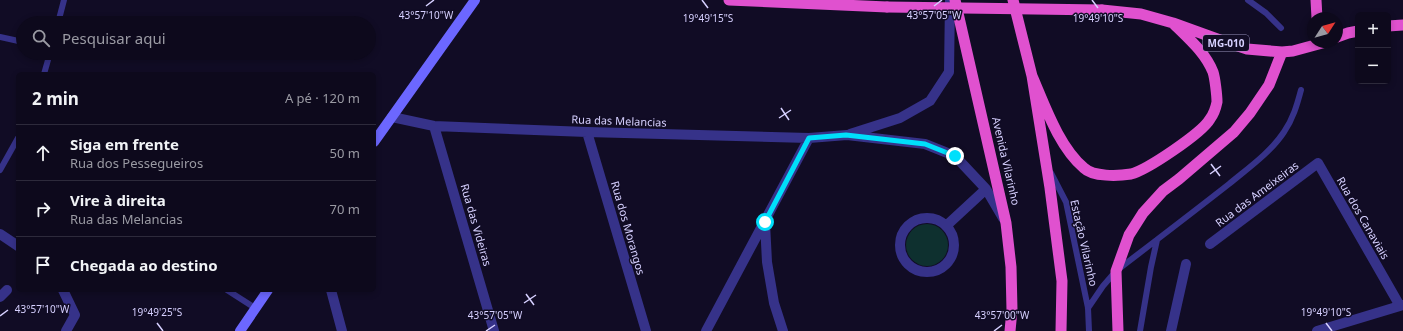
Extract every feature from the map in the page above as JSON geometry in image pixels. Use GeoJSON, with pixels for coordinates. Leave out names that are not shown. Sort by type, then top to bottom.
{"type":"FeatureCollection","features":[{"type":"Feature","properties":{"kind":"highway","name":"MG-010"},"geometry":{"type":"LineString","coordinates":[[729,0],[887,7],[1102,10],[1141,14],[1173,23],[1246,49],[1293,52],[1307,45]]}},
{"type":"Feature","properties":{"kind":"highway","name":"Avenida Vilarinho"},"geometry":{"type":"LineString","coordinates":[[956,0],[1006,223],[1011,267],[1012,310],[1010,331]]}},
{"type":"Feature","properties":{"kind":"highway"},"geometry":{"type":"LineString","coordinates":[[1013,0],[1032,76],[1046,164],[1062,281],[1061,331]]}},
{"type":"Feature","properties":{"kind":"highway"},"geometry":{"type":"LineString","coordinates":[[1316,0],[1317,12]]}},
{"type":"Feature","properties":{"kind":"highway"},"geometry":{"type":"LineString","coordinates":[[1032,76],[1056,131],[1069,151],[1084,169],[1096,174],[1131,174],[1153,163],[1197,134],[1210,120],[1217,103],[1214,73],[1201,51],[1173,23]]}},
{"type":"Feature","properties":{"kind":"highway"},"geometry":{"type":"LineString","coordinates":[[1391,26],[1403,25]]}},
{"type":"Feature","properties":{"kind":"highway"},"geometry":{"type":"LineString","coordinates":[[1343,35],[1355,32]]}},
{"type":"Feature","properties":{"kind":"highway"},"geometry":{"type":"LineString","coordinates":[[1118,331],[1116,271],[1129,234],[1143,213],[1163,191],[1234,132],[1250,113],[1269,85],[1282,52]]}},
{"type":"Feature","properties":{"kind":"main road"},"geometry":{"type":"LineString","coordinates":[[376,139],[468,5],[476,0]]}},
{"type":"Feature","properties":{"kind":"main road"},"geometry":{"type":"LineString","coordinates":[[240,331],[267,292]]}},
{"type":"Feature","properties":{"kind":"street","name":"Rua das Melancias"},"geometry":{"type":"LineString","coordinates":[[846,135],[900,118],[930,101],[949,72],[950,0]]}},
{"type":"Feature","properties":{"kind":"street","name":"Rua das Melancias"},"geometry":{"type":"LineString","coordinates":[[392,117],[434,126],[809,138],[846,135],[925,144],[955,156],[986,189],[1006,223]]}},
{"type":"Feature","properties":{"kind":"street","name":"Rua das Videiras"},"geometry":{"type":"LineString","coordinates":[[434,126],[494,331]]}},
{"type":"Feature","properties":{"kind":"street","name":"Rua dos Morangos"},"geometry":{"type":"LineString","coordinates":[[588,132],[646,331]]}},
{"type":"Feature","properties":{"kind":"street"},"geometry":{"type":"LineString","coordinates":[[706,331],[809,138]]}},
{"type":"Feature","properties":{"kind":"street","name":"Rua das Ameixeiras"},"geometry":{"type":"LineString","coordinates":[[1210,244],[1318,163]]}},
{"type":"Feature","properties":{"kind":"street","name":"Rua dos Canaviais"},"geometry":{"type":"LineString","coordinates":[[1318,163],[1401,306]]}},
{"type":"Feature","properties":{"kind":"street"},"geometry":{"type":"LineString","coordinates":[[946,226],[986,189]]}},
{"type":"Feature","properties":{"kind":"street"},"geometry":{"type":"LineString","coordinates":[[932,218],[940,221],[946,226],[951,232],[954,247],[948,261],[936,271],[929,272],[914,269],[907,264],[903,258],[899,243],[901,235],[910,223],[917,219],[932,218]]}},
{"type":"Feature","properties":{"kind":"street"},"geometry":{"type":"LineString","coordinates":[[765,222],[767,262],[774,303],[783,331]]}},
{"type":"Feature","properties":{"kind":"street"},"geometry":{"type":"LineString","coordinates":[[0,234],[16,245]]}},
{"type":"Feature","properties":{"kind":"street"},"geometry":{"type":"LineString","coordinates":[[1171,331],[1186,264]]}},
{"type":"Feature","properties":{"kind":"street"},"geometry":{"type":"LineString","coordinates":[[64,292],[75,315],[66,331]]}},
{"type":"Feature","properties":{"kind":"street"},"geometry":{"type":"LineString","coordinates":[[332,292],[342,331]]}},
{"type":"Feature","properties":{"kind":"street"},"geometry":{"type":"LineString","coordinates":[[1317,331],[1401,306]]}},
{"type":"Feature","properties":{"kind":"lane"},"geometry":{"type":"LineString","coordinates":[[60,16],[64,0]]}},
{"type":"Feature","properties":{"kind":"lane"},"geometry":{"type":"LineString","coordinates":[[1248,0],[1266,13],[1281,28]]}},
{"type":"Feature","properties":{"kind":"lane"},"geometry":{"type":"LineString","coordinates":[[0,36],[16,40]]}},
{"type":"Feature","properties":{"kind":"lane"},"geometry":{"type":"LineString","coordinates":[[45,72],[48,60]]}},
{"type":"Feature","properties":{"kind":"lane"},"geometry":{"type":"LineString","coordinates":[[1088,308],[1103,286],[1116,271],[1253,164],[1272,146],[1284,133],[1295,113],[1301,90]]}},
{"type":"Feature","properties":{"kind":"lane"},"geometry":{"type":"LineString","coordinates":[[0,170],[16,142]]}},
{"type":"Feature","properties":{"kind":"lane","name":"Estação Vilarinho"},"geometry":{"type":"LineString","coordinates":[[1046,164],[1066,202],[1088,308],[1089,331]]}},
{"type":"Feature","properties":{"kind":"lane"},"geometry":{"type":"LineString","coordinates":[[1140,331],[1150,267],[1157,240]]}},
{"type":"Feature","properties":{"kind":"lane"},"geometry":{"type":"LineString","coordinates":[[231,292],[255,308]]}},
{"type":"Feature","properties":{"kind":"green space"},"geometry":{"type":"Polygon","coordinates":[[[923,224],[931,224],[942,230],[948,241],[948,249],[942,260],[931,266],[923,266],[912,260],[906,249],[906,241],[912,230],[923,224]]]}},
{"type":"Feature","properties":{"kind":"route"},"geometry":{"type":"LineString","coordinates":[[765,222],[809,138],[846,135],[925,144],[955,156]]}}]}
